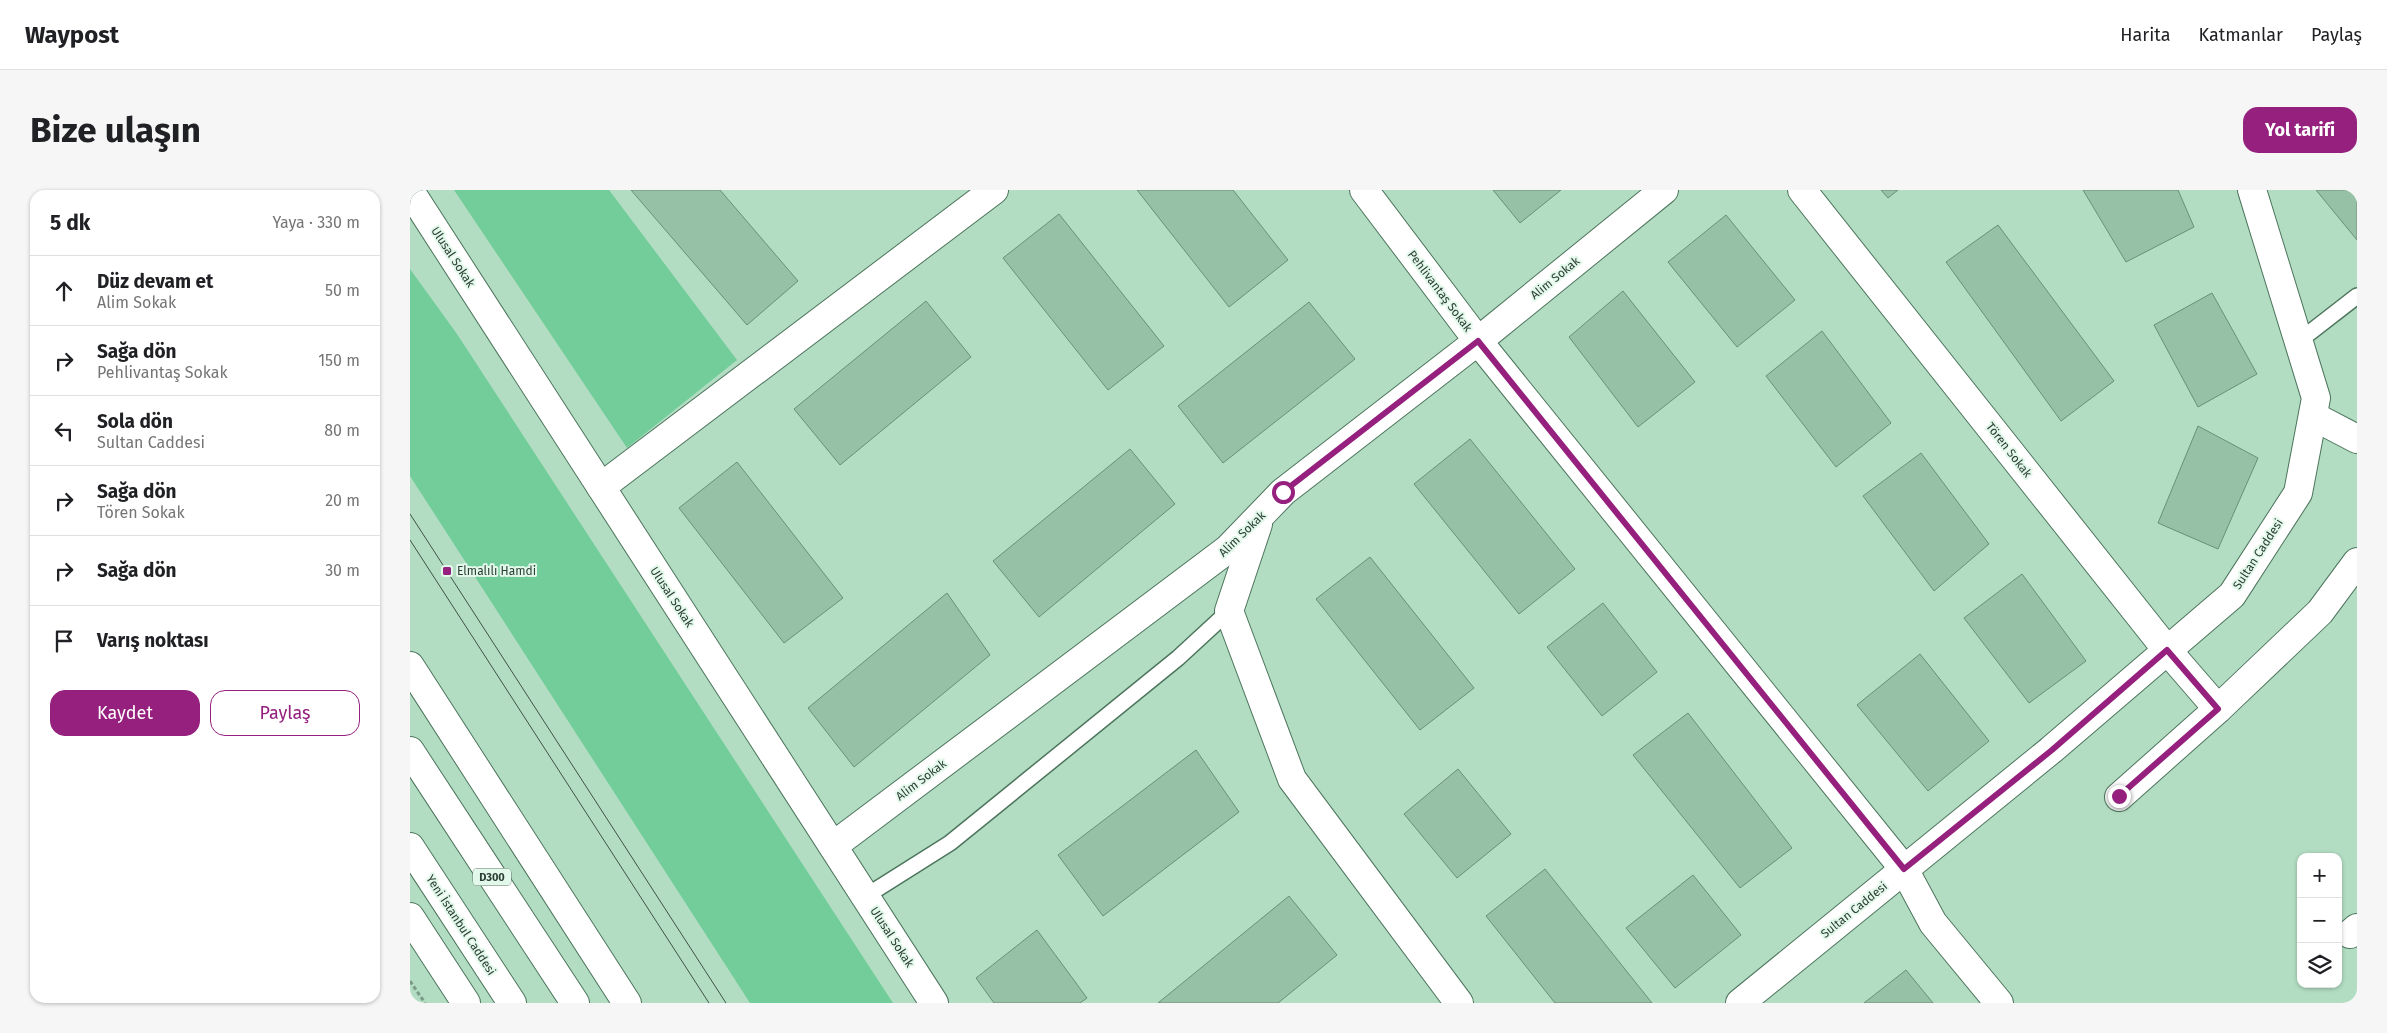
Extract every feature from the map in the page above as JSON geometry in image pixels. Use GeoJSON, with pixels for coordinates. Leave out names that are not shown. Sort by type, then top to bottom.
{"type":"FeatureCollection","features":[{"type":"Feature","properties":{"kind":"main road"},"geometry":{"type":"LineString","coordinates":[[601,487],[994,190]]}},
{"type":"Feature","properties":{"kind":"main road","name":"Pehlivantaş Sokak"},"geometry":{"type":"LineString","coordinates":[[1364,190],[1478,341],[1904,869],[1933,923],[1999,1003]]}},
{"type":"Feature","properties":{"kind":"main road","name":"Alim Sokak"},"geometry":{"type":"LineString","coordinates":[[834,846],[1228,550],[1283,492],[1478,341],[1664,190]]}},
{"type":"Feature","properties":{"kind":"main road","name":"Tören Sokak"},"geometry":{"type":"LineString","coordinates":[[1802,190],[2167,650],[2218,709]]}},
{"type":"Feature","properties":{"kind":"main road","name":"Sultan Caddesi"},"geometry":{"type":"LineString","coordinates":[[1740,1003],[2052,750],[2232,595],[2298,493],[2316,398],[2252,190]]}},
{"type":"Feature","properties":{"kind":"main road","name":"Ulusal Sokak"},"geometry":{"type":"LineString","coordinates":[[410,191],[934,1003]]}},
{"type":"Feature","properties":{"kind":"main road"},"geometry":{"type":"LineString","coordinates":[[2313,416],[2357,439]]}},
{"type":"Feature","properties":{"kind":"main road"},"geometry":{"type":"LineString","coordinates":[[1261,515],[1229,611],[1292,779],[1459,1003]]}},
{"type":"Feature","properties":{"kind":"main road"},"geometry":{"type":"LineString","coordinates":[[2119,796],[2218,709],[2320,612],[2357,562]]}},
{"type":"Feature","properties":{"kind":"main road"},"geometry":{"type":"LineString","coordinates":[[410,666],[627,1003]]}},
{"type":"Feature","properties":{"kind":"main road","name":"D300"},"geometry":{"type":"LineString","coordinates":[[410,751],[575,1003]]}},
{"type":"Feature","properties":{"kind":"main road","name":"Yeni İstanbul Caddesi"},"geometry":{"type":"LineString","coordinates":[[410,847],[512,1003]]}},
{"type":"Feature","properties":{"kind":"main road"},"geometry":{"type":"LineString","coordinates":[[410,917],[466,1003]]}},
{"type":"Feature","properties":{"kind":"lane"},"geometry":{"type":"LineString","coordinates":[[2299,340],[2357,296]]}},
{"type":"Feature","properties":{"kind":"lane"},"geometry":{"type":"LineString","coordinates":[[866,896],[950,842],[1178,658],[1229,611]]}},
{"type":"Feature","properties":{"kind":"path"},"geometry":{"type":"LineString","coordinates":[[410,980],[425,1003]]}},
{"type":"Feature","properties":{"kind":"green space"},"geometry":{"type":"Polygon","coordinates":[[[454,190],[609,190],[737,360],[627,448],[454,190]]]}},
{"type":"Feature","properties":{"kind":"green space"},"geometry":{"type":"Polygon","coordinates":[[[410,269],[457,334],[893,1003],[750,1003],[410,476],[410,269]]]}},
{"type":"Feature","properties":{"kind":"building"},"geometry":{"type":"Polygon","coordinates":[[[631,190],[720,190],[798,281],[747,325],[631,190]]]}},
{"type":"Feature","properties":{"kind":"building"},"geometry":{"type":"Polygon","coordinates":[[[1137,190],[1233,190],[1288,260],[1229,307],[1137,190]]]}},
{"type":"Feature","properties":{"kind":"building"},"geometry":{"type":"Polygon","coordinates":[[[1493,190],[1561,190],[1520,223],[1493,190]]]}},
{"type":"Feature","properties":{"kind":"building"},"geometry":{"type":"Polygon","coordinates":[[[1881,190],[1898,190],[1888,198],[1881,190]]]}},
{"type":"Feature","properties":{"kind":"building"},"geometry":{"type":"Polygon","coordinates":[[[2083,190],[2178,190],[2194,227],[2126,262],[2083,190]]]}},
{"type":"Feature","properties":{"kind":"building"},"geometry":{"type":"Polygon","coordinates":[[[2316,190],[2357,190],[2357,240],[2316,190]]]}},
{"type":"Feature","properties":{"kind":"building"},"geometry":{"type":"Polygon","coordinates":[[[1059,214],[1164,346],[1108,390],[1003,258],[1059,214]]]}},
{"type":"Feature","properties":{"kind":"building"},"geometry":{"type":"Polygon","coordinates":[[[1726,215],[1795,300],[1737,347],[1668,262],[1726,215]]]}},
{"type":"Feature","properties":{"kind":"building"},"geometry":{"type":"Polygon","coordinates":[[[1998,225],[2114,381],[2061,421],[1946,262],[1998,225]]]}},
{"type":"Feature","properties":{"kind":"building"},"geometry":{"type":"Polygon","coordinates":[[[1623,291],[1695,382],[1638,427],[1569,337],[1623,291]]]}},
{"type":"Feature","properties":{"kind":"building"},"geometry":{"type":"Polygon","coordinates":[[[2212,293],[2257,374],[2198,407],[2154,325],[2212,293]]]}},
{"type":"Feature","properties":{"kind":"building"},"geometry":{"type":"Polygon","coordinates":[[[926,301],[971,357],[840,465],[794,409],[926,301]]]}},
{"type":"Feature","properties":{"kind":"building"},"geometry":{"type":"Polygon","coordinates":[[[1309,302],[1355,359],[1223,463],[1178,406],[1309,302]]]}},
{"type":"Feature","properties":{"kind":"building"},"geometry":{"type":"Polygon","coordinates":[[[1822,331],[1891,423],[1836,467],[1766,376],[1822,331]]]}},
{"type":"Feature","properties":{"kind":"building"},"geometry":{"type":"Polygon","coordinates":[[[2198,426],[2258,458],[2218,549],[2158,523],[2198,426]]]}},
{"type":"Feature","properties":{"kind":"building"},"geometry":{"type":"Polygon","coordinates":[[[1470,439],[1575,569],[1519,614],[1414,484],[1470,439]]]}},
{"type":"Feature","properties":{"kind":"building"},"geometry":{"type":"Polygon","coordinates":[[[1130,449],[1175,504],[1039,617],[993,561],[1130,449]]]}},
{"type":"Feature","properties":{"kind":"building"},"geometry":{"type":"Polygon","coordinates":[[[1921,453],[1989,544],[1934,591],[1863,496],[1921,453]]]}},
{"type":"Feature","properties":{"kind":"building"},"geometry":{"type":"Polygon","coordinates":[[[737,462],[843,598],[784,643],[679,508],[737,462]]]}},
{"type":"Feature","properties":{"kind":"building"},"geometry":{"type":"Polygon","coordinates":[[[1370,557],[1474,688],[1420,730],[1316,599],[1370,557]]]}},
{"type":"Feature","properties":{"kind":"building"},"geometry":{"type":"Polygon","coordinates":[[[2022,574],[2086,661],[2029,703],[1964,618],[2022,574]]]}},
{"type":"Feature","properties":{"kind":"building"},"geometry":{"type":"Polygon","coordinates":[[[947,593],[990,655],[854,767],[808,708],[947,593]]]}},
{"type":"Feature","properties":{"kind":"building"},"geometry":{"type":"Polygon","coordinates":[[[1603,603],[1657,672],[1602,716],[1547,647],[1603,603]]]}},
{"type":"Feature","properties":{"kind":"building"},"geometry":{"type":"Polygon","coordinates":[[[1920,654],[1989,741],[1928,791],[1857,705],[1920,654]]]}},
{"type":"Feature","properties":{"kind":"building"},"geometry":{"type":"Polygon","coordinates":[[[1688,713],[1792,848],[1740,888],[1633,755],[1688,713]]]}},
{"type":"Feature","properties":{"kind":"building"},"geometry":{"type":"Polygon","coordinates":[[[1196,750],[1239,812],[1103,916],[1058,855],[1196,750]]]}},
{"type":"Feature","properties":{"kind":"building"},"geometry":{"type":"Polygon","coordinates":[[[1458,769],[1511,834],[1457,878],[1404,814],[1458,769]]]}},
{"type":"Feature","properties":{"kind":"building"},"geometry":{"type":"Polygon","coordinates":[[[1545,869],[1652,1003],[1555,1003],[1486,916],[1545,869]]]}},
{"type":"Feature","properties":{"kind":"building"},"geometry":{"type":"Polygon","coordinates":[[[1693,875],[1741,935],[1675,988],[1626,928],[1693,875]]]}},
{"type":"Feature","properties":{"kind":"building"},"geometry":{"type":"Polygon","coordinates":[[[1289,896],[1337,955],[1278,1003],[1158,1003],[1289,896]]]}},
{"type":"Feature","properties":{"kind":"building"},"geometry":{"type":"Polygon","coordinates":[[[1037,930],[1087,998],[1080,1003],[994,1003],[976,978],[1037,930]]]}},
{"type":"Feature","properties":{"kind":"building"},"geometry":{"type":"Polygon","coordinates":[[[1906,970],[1933,1003],[1864,1003],[1906,970]]]}},
{"type":"Feature","properties":{"kind":"tram line"},"geometry":{"type":"LineString","coordinates":[[410,514],[726,1003]]}},
{"type":"Feature","properties":{"kind":"tram line"},"geometry":{"type":"LineString","coordinates":[[410,540],[709,1003]]}},
{"type":"Feature","properties":{"kind":"place","name":"Elmalılı Hamdi"},"geometry":{"type":"Point","coordinates":[447,571]}},
{"type":"Feature","properties":{"kind":"route"},"geometry":{"type":"LineString","coordinates":[[1283,492],[1478,341],[1904,869],[2052,750],[2167,650],[2218,709],[2119,796]]}}]}
